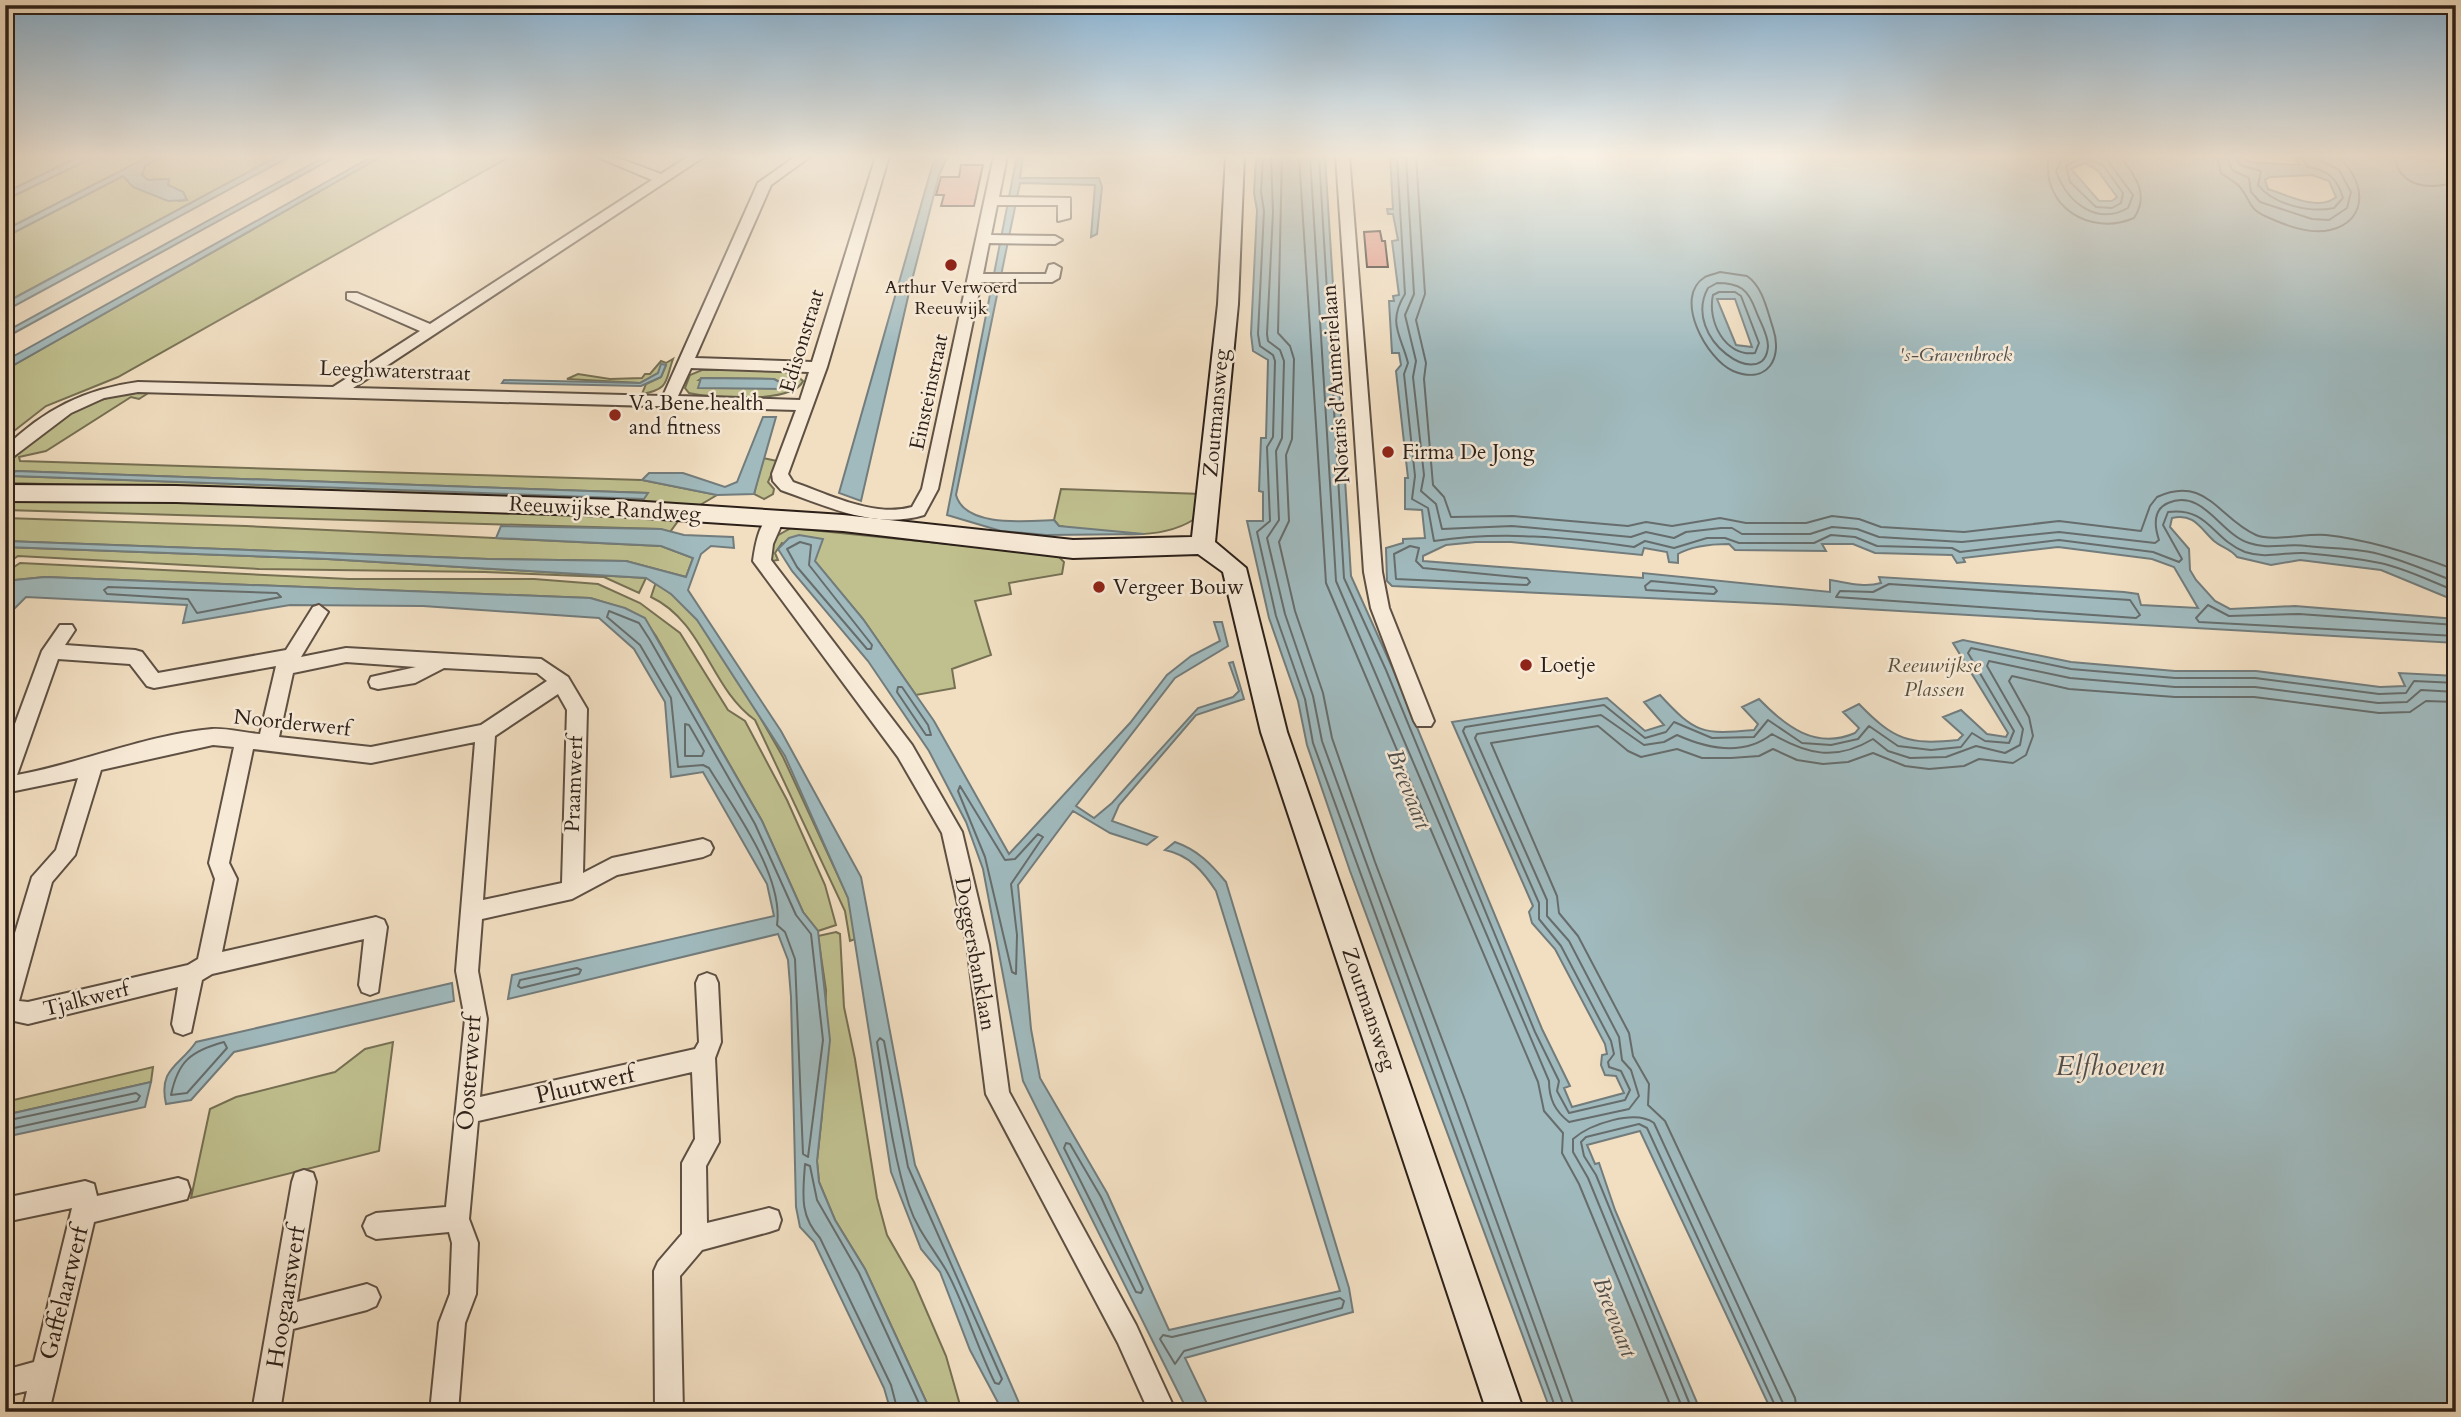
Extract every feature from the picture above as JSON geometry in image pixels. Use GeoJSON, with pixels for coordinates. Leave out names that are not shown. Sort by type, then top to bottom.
{"type":"FeatureCollection","features":[{"type":"Feature","properties":{"kind":"main road","name":"Zoutmansweg"},"geometry":{"type":"LineString","coordinates":[[1232,222],[1228,304],[1203,545],[1234,568],[1246,608],[1253,653],[1274,732],[1506,1412]]}},
{"type":"Feature","properties":{"kind":"main road","name":"Reeuwijkse Randweg"},"geometry":{"type":"LineString","coordinates":[[5,493],[439,502],[626,509],[843,523],[1073,549],[1203,545]]}},
{"type":"Feature","properties":{"kind":"street"},"geometry":{"type":"LineString","coordinates":[[339,390],[596,222]]}},
{"type":"Feature","properties":{"kind":"street"},"geometry":{"type":"LineString","coordinates":[[669,400],[748,222]]}},
{"type":"Feature","properties":{"kind":"street","name":"Edisonstraat"},"geometry":{"type":"LineString","coordinates":[[863,222],[819,367],[780,474],[781,481],[873,513],[899,516],[918,511]]}},
{"type":"Feature","properties":{"kind":"street","name":"Einsteinstraat"},"geometry":{"type":"LineString","coordinates":[[918,511],[930,489],[986,222]]}},
{"type":"Feature","properties":{"kind":"street"},"geometry":{"type":"LineString","coordinates":[[982,239],[1057,234],[1060,222]]}},
{"type":"Feature","properties":{"kind":"street","name":"Notaris d'Aumerielaan"},"geometry":{"type":"LineString","coordinates":[[1347,222],[1373,572],[1380,608],[1424,721]]}},
{"type":"Feature","properties":{"kind":"street"},"geometry":{"type":"LineString","coordinates":[[974,278],[1052,278],[1054,268]]}},
{"type":"Feature","properties":{"kind":"street"},"geometry":{"type":"LineString","coordinates":[[352,296],[431,330]]}},
{"type":"Feature","properties":{"kind":"street"},"geometry":{"type":"LineString","coordinates":[[686,363],[819,367]]}},
{"type":"Feature","properties":{"kind":"street","name":"Leeghwaterstraat"},"geometry":{"type":"LineString","coordinates":[[5,458],[35,428],[59,410],[116,389],[184,387],[339,390],[806,405]]}},
{"type":"Feature","properties":{"kind":"street","name":"Doggersbanklaan"},"geometry":{"type":"LineString","coordinates":[[775,519],[764,544],[762,561],[905,751],[952,832],[978,945],[998,1094],[1127,1335],[1163,1412]]}},
{"type":"Feature","properties":{"kind":"street"},"geometry":{"type":"LineString","coordinates":[[268,743],[288,662],[319,612]]}},
{"type":"Feature","properties":{"kind":"street"},"geometry":{"type":"LineString","coordinates":[[5,779],[51,651],[66,630]]}},
{"type":"Feature","properties":{"kind":"street"},"geometry":{"type":"LineString","coordinates":[[51,651],[135,657],[154,681],[346,655],[541,666],[561,682]]}},
{"type":"Feature","properties":{"kind":"street"},"geometry":{"type":"LineString","coordinates":[[378,682],[415,676],[441,661]]}},
{"type":"Feature","properties":{"kind":"street","name":"Noorderwerf"},"geometry":{"type":"LineString","coordinates":[[5,785],[92,766],[119,756],[214,737],[370,755],[486,732],[561,682]]}},
{"type":"Feature","properties":{"kind":"street","name":"Praamwerf"},"geometry":{"type":"LineString","coordinates":[[561,682],[577,709],[572,890]]}},
{"type":"Feature","properties":{"kind":"street","name":"Oosterwerf"},"geometry":{"type":"LineString","coordinates":[[444,1412],[452,1323],[463,1294],[465,1243],[457,1219],[476,1019],[467,971],[486,732]]}},
{"type":"Feature","properties":{"kind":"street"},"geometry":{"type":"LineString","coordinates":[[183,1024],[226,879],[219,863],[245,742]]}},
{"type":"Feature","properties":{"kind":"street","name":"Tjalkwerf"},"geometry":{"type":"LineString","coordinates":[[92,766],[65,855],[43,877],[8,994],[8,1010],[28,1013],[376,927],[370,985]]}},
{"type":"Feature","properties":{"kind":"street"},"geometry":{"type":"LineString","coordinates":[[473,912],[572,890],[612,867],[703,848]]}},
{"type":"Feature","properties":{"kind":"street"},"geometry":{"type":"LineString","coordinates":[[695,1238],[694,1163],[707,1142],[703,1058],[709,1042],[707,983]]}},
{"type":"Feature","properties":{"kind":"street","name":"Pluutwerf"},"geometry":{"type":"LineString","coordinates":[[467,1112],[703,1058]]}},
{"type":"Feature","properties":{"kind":"street","name":"Hoogaarswerf"},"geometry":{"type":"LineString","coordinates":[[266,1412],[304,1182]]}},
{"type":"Feature","properties":{"kind":"street","name":"Gaffelaarwerf"},"geometry":{"type":"LineString","coordinates":[[34,1412],[84,1202],[178,1190]]}},
{"type":"Feature","properties":{"kind":"street"},"geometry":{"type":"LineString","coordinates":[[5,1210],[84,1202]]}},
{"type":"Feature","properties":{"kind":"street"},"geometry":{"type":"LineString","coordinates":[[376,1226],[457,1219]]}},
{"type":"Feature","properties":{"kind":"street"},"geometry":{"type":"LineString","coordinates":[[669,1412],[667,1271],[695,1238],[769,1220]]}},
{"type":"Feature","properties":{"kind":"street"},"geometry":{"type":"LineString","coordinates":[[283,1319],[367,1297]]}},
{"type":"Feature","properties":{"kind":"street","name":"Gaffelaarwerf"},"geometry":{"type":"LineString","coordinates":[[5,1383],[44,1373]]}},
{"type":"Feature","properties":{"kind":"green space"},"geometry":{"type":"Polygon","coordinates":[[[5,222],[20,222],[5,230],[5,222]]]}},
{"type":"Feature","properties":{"kind":"green space"},"geometry":{"type":"Polygon","coordinates":[[[34,222],[155,222],[5,303],[5,237],[34,222]]]}},
{"type":"Feature","properties":{"kind":"green space"},"geometry":{"type":"Polygon","coordinates":[[[266,222],[393,222],[118,377],[46,406],[5,438],[5,370],[266,222]]]}},
{"type":"Feature","properties":{"kind":"green space"},"geometry":{"type":"Polygon","coordinates":[[[673,359],[662,387],[642,394],[646,384],[661,377],[666,365],[640,383],[567,379],[578,374],[610,379],[642,378],[645,374],[650,374],[661,361],[666,363],[673,359]]]}},
{"type":"Feature","properties":{"kind":"green space"},"geometry":{"type":"Polygon","coordinates":[[[702,370],[790,370],[803,381],[796,388],[784,393],[750,398],[689,393],[685,388],[690,375],[702,370]],[[774,379],[699,380],[784,388],[785,385],[774,379]]]}},
{"type":"Feature","properties":{"kind":"green space"},"geometry":{"type":"Polygon","coordinates":[[[134,391],[150,392],[139,399],[131,397],[46,451],[19,457],[20,461],[642,480],[717,495],[700,505],[649,504],[15,483],[6,478],[6,469],[10,463],[45,428],[87,405],[134,391]],[[15,471],[14,476],[644,498],[647,493],[15,471]]]}},
{"type":"Feature","properties":{"kind":"green space"},"geometry":{"type":"Polygon","coordinates":[[[763,458],[777,461],[768,482],[774,489],[773,494],[764,499],[754,494],[763,458]]]}},
{"type":"Feature","properties":{"kind":"green space"},"geometry":{"type":"Polygon","coordinates":[[[1061,489],[1201,494],[1193,520],[1162,532],[1128,534],[1059,526],[1054,520],[1061,489]]]}},
{"type":"Feature","properties":{"kind":"green space"},"geometry":{"type":"Polygon","coordinates":[[[166,499],[579,513],[678,521],[670,532],[660,529],[5,510],[5,500],[166,499]]]}},
{"type":"Feature","properties":{"kind":"green space"},"geometry":{"type":"Polygon","coordinates":[[[5,518],[246,526],[661,546],[693,558],[686,577],[626,561],[488,559],[5,541],[5,518]]]}},
{"type":"Feature","properties":{"kind":"green space"},"geometry":{"type":"Polygon","coordinates":[[[791,528],[1057,555],[1064,562],[1062,574],[1009,583],[1011,594],[975,601],[991,655],[952,669],[955,688],[916,695],[863,619],[814,561],[815,557],[782,543],[775,553],[778,560],[772,561],[769,557],[775,537],[791,528]]]}},
{"type":"Feature","properties":{"kind":"green space"},"geometry":{"type":"Polygon","coordinates":[[[5,547],[327,559],[646,578],[639,593],[604,577],[485,572],[259,569],[18,556],[5,565],[5,547]]]}},
{"type":"Feature","properties":{"kind":"green space"},"geometry":{"type":"Polygon","coordinates":[[[20,563],[349,579],[534,579],[598,584],[640,603],[680,633],[728,710],[745,721],[787,800],[825,885],[836,925],[818,931],[803,912],[762,821],[656,636],[642,620],[628,610],[590,598],[45,577],[5,581],[5,573],[20,563]]]}},
{"type":"Feature","properties":{"kind":"green space"},"geometry":{"type":"Polygon","coordinates":[[[656,582],[671,594],[690,595],[783,757],[859,921],[858,938],[850,941],[845,911],[755,720],[727,691],[683,622],[669,608],[651,597],[656,582]]]}},
{"type":"Feature","properties":{"kind":"green space"},"geometry":{"type":"Polygon","coordinates":[[[836,932],[840,934],[844,1007],[877,1198],[887,1235],[914,1282],[946,1356],[962,1412],[931,1412],[865,1269],[835,1220],[819,1182],[817,1161],[822,1115],[826,990],[818,936],[836,932]]]}},
{"type":"Feature","properties":{"kind":"green space"},"geometry":{"type":"Polygon","coordinates":[[[393,1042],[379,1151],[191,1198],[210,1109],[236,1097],[335,1072],[365,1049],[393,1042]]]}},
{"type":"Feature","properties":{"kind":"green space"},"geometry":{"type":"Polygon","coordinates":[[[153,1067],[151,1082],[5,1115],[5,1102],[153,1067]]]}},
{"type":"Feature","properties":{"kind":"water"},"geometry":{"type":"Polygon","coordinates":[[[20,222],[34,222],[5,237],[5,230],[20,222]]]}},
{"type":"Feature","properties":{"kind":"water"},"geometry":{"type":"Polygon","coordinates":[[[155,222],[169,222],[5,311],[5,303],[155,222]]]}},
{"type":"Feature","properties":{"kind":"water"},"geometry":{"type":"Polygon","coordinates":[[[205,222],[216,222],[5,338],[5,332],[205,222]]]}},
{"type":"Feature","properties":{"kind":"water"},"geometry":{"type":"Polygon","coordinates":[[[254,222],[266,222],[5,370],[5,361],[254,222]]]}},
{"type":"Feature","properties":{"kind":"water"},"geometry":{"type":"Polygon","coordinates":[[[916,222],[927,222],[861,501],[839,493],[916,222]]]}},
{"type":"Feature","properties":{"kind":"water"},"geometry":{"type":"Polygon","coordinates":[[[1004,222],[1012,222],[956,495],[962,506],[984,518],[1014,521],[1054,520],[1059,526],[1144,534],[1046,535],[1001,531],[947,515],[1004,222]]]}},
{"type":"Feature","properties":{"kind":"water"},"geometry":{"type":"Polygon","coordinates":[[[1092,222],[1098,222],[1097,234],[1091,237],[1092,222]]]}},
{"type":"Feature","properties":{"kind":"water","name":"Elfhoeven"},"geometry":{"type":"Polygon","coordinates":[[[1256,222],[1329,222],[1351,576],[1392,667],[1542,1029],[1570,1086],[1564,1088],[1572,1107],[1624,1093],[1616,1076],[1605,1075],[1601,1065],[1602,1055],[1607,1054],[1605,1044],[1555,949],[1532,923],[1529,912],[1533,906],[1452,722],[1607,698],[1645,731],[1664,725],[1644,702],[1660,695],[1691,724],[1711,731],[1754,730],[1758,724],[1742,707],[1759,699],[1791,727],[1802,733],[1827,739],[1855,733],[1859,728],[1843,712],[1859,704],[1882,726],[1914,740],[1958,740],[1963,735],[1943,717],[1961,710],[1987,734],[2006,737],[2008,733],[1953,643],[1963,640],[2071,662],[2175,671],[2256,671],[2380,687],[2405,686],[2399,673],[2456,676],[2456,1412],[1772,1412],[1640,1131],[1587,1145],[1595,1164],[1599,1163],[1615,1210],[1701,1412],[1551,1412],[1350,871],[1307,745],[1298,701],[1269,618],[1247,521],[1263,521],[1263,492],[1259,491],[1261,438],[1266,438],[1268,360],[1253,351],[1251,334],[1256,222]]]}},
{"type":"Feature","properties":{"kind":"water","name":"'s-Gravenbroek"},"geometry":{"type":"Polygon","coordinates":[[[1395,222],[2456,222],[2456,601],[2381,570],[2300,560],[2271,565],[2237,557],[2214,541],[2196,523],[2186,518],[2172,518],[2170,527],[2189,549],[2190,570],[2196,580],[2215,601],[2230,609],[2295,606],[2456,619],[2456,643],[1777,604],[1392,586],[1387,581],[1386,548],[1403,543],[1403,539],[1425,538],[1422,510],[1405,509],[1405,478],[1408,478],[1396,371],[1401,365],[1399,353],[1392,353],[1389,301],[1394,301],[1393,296],[1399,295],[1392,241],[1398,240],[1395,222]],[[1717,299],[1736,345],[1752,347],[1735,299],[1717,299]],[[1511,542],[1446,545],[1423,556],[1423,561],[1643,578],[1643,573],[1830,592],[1830,580],[1868,585],[1881,583],[1879,577],[2124,592],[2138,594],[2141,605],[2198,608],[2174,567],[2152,559],[2058,547],[1963,558],[1965,562],[1957,563],[1952,555],[1875,553],[1853,544],[1822,544],[1826,551],[1735,550],[1729,544],[1723,544],[1684,551],[1678,554],[1678,563],[1669,562],[1667,552],[1644,548],[1642,555],[1511,542]]]}},
{"type":"Feature","properties":{"kind":"water"},"geometry":{"type":"Polygon","coordinates":[[[661,364],[666,365],[661,377],[641,386],[502,383],[504,380],[640,383],[658,373],[661,364]]]}},
{"type":"Feature","properties":{"kind":"water"},"geometry":{"type":"Polygon","coordinates":[[[701,378],[774,379],[785,385],[784,389],[698,388],[701,378]]]}},
{"type":"Feature","properties":{"kind":"water"},"geometry":{"type":"Polygon","coordinates":[[[763,417],[776,417],[754,494],[717,495],[642,480],[649,473],[683,473],[725,487],[737,482],[763,417]]]}},
{"type":"Feature","properties":{"kind":"water"},"geometry":{"type":"Polygon","coordinates":[[[15,471],[648,493],[644,499],[13,476],[15,471]]]}},
{"type":"Feature","properties":{"kind":"water"},"geometry":{"type":"Polygon","coordinates":[[[501,526],[661,529],[684,535],[733,537],[734,548],[711,546],[701,554],[688,590],[781,731],[861,877],[915,1165],[1023,1412],[1003,1412],[970,1350],[940,1272],[921,1249],[891,1172],[848,898],[785,756],[697,620],[671,594],[646,578],[327,559],[5,547],[5,541],[488,559],[626,561],[686,577],[693,558],[661,546],[496,538],[501,526]]]}},
{"type":"Feature","properties":{"kind":"water"},"geometry":{"type":"Polygon","coordinates":[[[799,535],[823,539],[815,561],[863,619],[934,721],[1009,854],[1130,723],[1167,675],[1191,656],[1220,641],[1214,622],[1222,622],[1228,646],[1175,678],[1076,806],[1094,818],[1112,803],[1198,708],[1233,697],[1239,691],[1229,663],[1233,662],[1244,699],[1196,715],[1119,805],[1112,821],[1157,837],[1147,845],[1110,833],[1073,811],[1018,885],[1031,1029],[1040,1078],[1107,1193],[1169,1330],[1340,1291],[1216,891],[1195,865],[1174,852],[1165,850],[1175,842],[1191,849],[1226,882],[1349,1288],[1353,1312],[1185,1358],[1211,1412],[1188,1412],[1023,1081],[983,869],[966,822],[929,751],[868,661],[792,571],[778,549],[789,538],[799,535]]]}},
{"type":"Feature","properties":{"kind":"water"},"geometry":{"type":"Polygon","coordinates":[[[45,577],[590,598],[625,608],[645,618],[762,821],[803,912],[818,931],[830,1040],[817,1161],[819,1182],[835,1220],[865,1269],[931,1412],[891,1412],[884,1388],[814,1242],[800,1227],[796,1207],[791,997],[788,960],[778,934],[508,999],[512,975],[774,916],[767,884],[703,772],[671,777],[665,702],[634,649],[599,618],[423,606],[290,605],[183,623],[187,605],[26,597],[5,618],[5,581],[45,577]]]}},
{"type":"Feature","properties":{"kind":"water"},"geometry":{"type":"Polygon","coordinates":[[[452,983],[454,1001],[234,1052],[191,1100],[166,1104],[164,1092],[168,1075],[196,1042],[452,983]]]}},
{"type":"Feature","properties":{"kind":"water"},"geometry":{"type":"Polygon","coordinates":[[[151,1082],[145,1107],[5,1137],[5,1115],[151,1082]]]}},
{"type":"Feature","properties":{"kind":"building"},"geometry":{"type":"Polygon","coordinates":[[[1380,231],[1382,241],[1385,241],[1388,267],[1367,267],[1364,232],[1380,231]]]}},
{"type":"Feature","properties":{"kind":"place","name":"Arthur Verwoerd Reeuwijk"},"geometry":{"type":"Point","coordinates":[951,265]}},
{"type":"Feature","properties":{"kind":"place","name":"Va Bene health and fitness"},"geometry":{"type":"Point","coordinates":[615,415]}},
{"type":"Feature","properties":{"kind":"place","name":"Firma De Jong"},"geometry":{"type":"Point","coordinates":[1388,452]}},
{"type":"Feature","properties":{"kind":"place","name":"Vergeer Bouw"},"geometry":{"type":"Point","coordinates":[1099,587]}},
{"type":"Feature","properties":{"kind":"place","name":"Loetje"},"geometry":{"type":"Point","coordinates":[1526,665]}},
{"type":"Feature","properties":{"kind":"park label","name":"Reeuwijkse Plassen"},"geometry":{"type":"Point","coordinates":[1934,677]}},
{"type":"Feature","properties":{"kind":"water label","name":"Breevaart"},"geometry":{"type":"Point","coordinates":[1409,789]}},
{"type":"Feature","properties":{"kind":"water label","name":"Breevaart"},"geometry":{"type":"Point","coordinates":[1615,1317]}}]}
